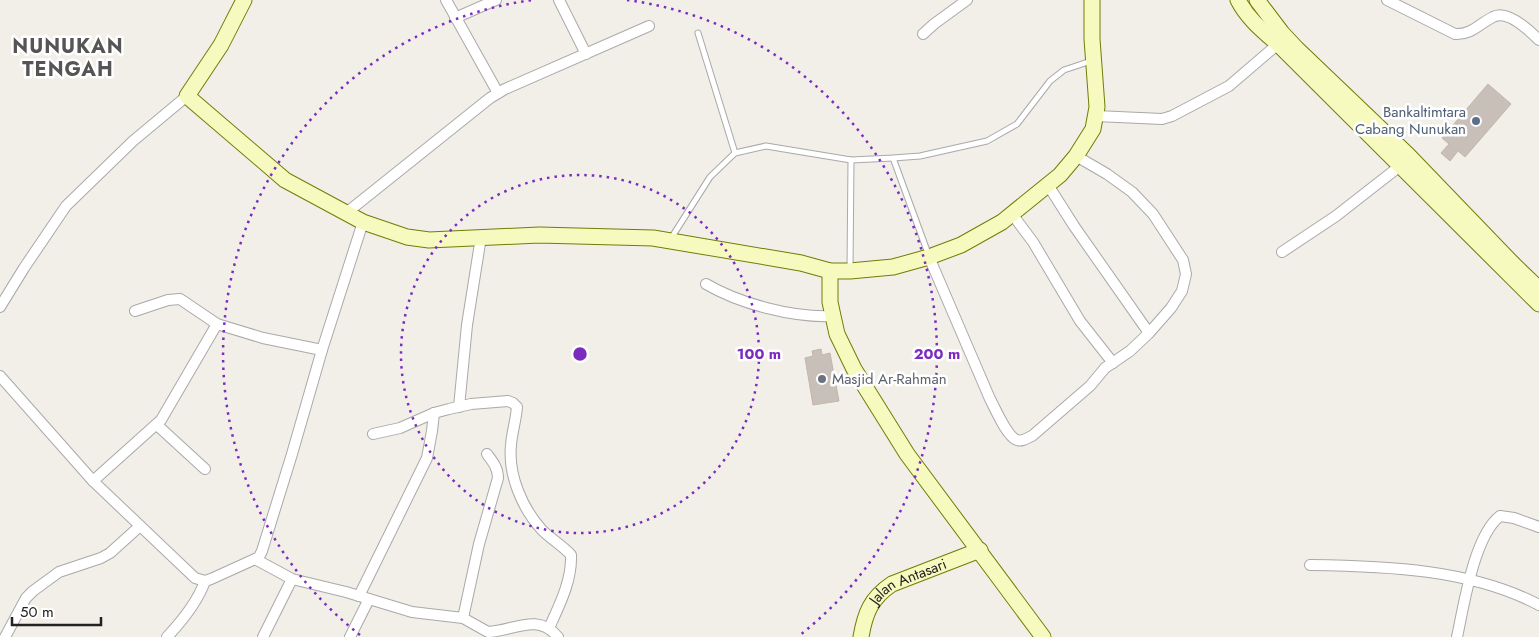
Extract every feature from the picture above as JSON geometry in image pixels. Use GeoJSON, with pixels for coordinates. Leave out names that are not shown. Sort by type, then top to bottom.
{"type":"FeatureCollection","features":[{"type":"Feature","properties":{"kind":"street"},"geometry":{"type":"LineString","coordinates":[[0,307],[66,206],[132,141],[187,96],[221,45],[244,0]]}},
{"type":"Feature","properties":{"kind":"street"},"geometry":{"type":"LineString","coordinates":[[446,0],[498,93]]}},
{"type":"Feature","properties":{"kind":"street"},"geometry":{"type":"LineString","coordinates":[[455,18],[496,0]]}},
{"type":"Feature","properties":{"kind":"street"},"geometry":{"type":"LineString","coordinates":[[559,0],[586,54]]}},
{"type":"Feature","properties":{"kind":"street"},"geometry":{"type":"LineString","coordinates":[[923,34],[966,0]]}},
{"type":"Feature","properties":{"kind":"street"},"geometry":{"type":"LineString","coordinates":[[187,96],[285,180],[345,214],[363,222],[419,240],[557,235],[670,240],[801,263],[830,271],[893,267],[962,245],[990,230],[1060,175],[1076,156],[1090,136],[1097,107],[1092,0]]}},
{"type":"Feature","properties":{"kind":"street"},"geometry":{"type":"LineString","coordinates":[[1238,0],[1245,12],[1255,23],[1539,289]]}},
{"type":"Feature","properties":{"kind":"street"},"geometry":{"type":"LineString","coordinates":[[1257,0],[1282,33],[1539,304]]}},
{"type":"Feature","properties":{"kind":"street"},"geometry":{"type":"LineString","coordinates":[[1388,0],[1455,34],[1463,35],[1495,16],[1501,16],[1513,19],[1539,40]]}},
{"type":"Feature","properties":{"kind":"street"},"geometry":{"type":"LineString","coordinates":[[345,214],[498,93],[649,26]]}},
{"type":"Feature","properties":{"kind":"street"},"geometry":{"type":"LineString","coordinates":[[1096,116],[1162,119],[1172,116],[1229,86],[1278,44]]}},
{"type":"Feature","properties":{"kind":"street"},"geometry":{"type":"LineString","coordinates":[[929,257],[990,399],[1011,436],[1018,441],[1032,436],[1090,386],[1105,368],[1130,351],[1149,333],[1182,291],[1186,274],[1183,260],[1153,214],[1132,192],[1107,174],[1076,156]]}},
{"type":"Feature","properties":{"kind":"street"},"geometry":{"type":"LineString","coordinates":[[1282,252],[1336,216],[1404,161]]}},
{"type":"Feature","properties":{"kind":"street"},"geometry":{"type":"LineString","coordinates":[[1048,185],[1074,226],[1149,333]]}},
{"type":"Feature","properties":{"kind":"street"},"geometry":{"type":"LineString","coordinates":[[1012,214],[1033,242],[1080,321],[1113,363]]}},
{"type":"Feature","properties":{"kind":"street"},"geometry":{"type":"LineString","coordinates":[[0,376],[94,482],[195,578],[206,580],[256,560],[262,551],[322,350],[363,222]]}},
{"type":"Feature","properties":{"kind":"street"},"geometry":{"type":"LineString","coordinates":[[459,406],[466,325],[481,237]]}},
{"type":"Feature","properties":{"kind":"street"},"geometry":{"type":"LineString","coordinates":[[830,271],[830,302],[837,334],[845,352],[907,454],[1043,637]]}},
{"type":"Feature","properties":{"kind":"street"},"geometry":{"type":"LineString","coordinates":[[706,284],[716,290],[758,305],[814,317],[833,316]]}},
{"type":"Feature","properties":{"kind":"street"},"geometry":{"type":"LineString","coordinates":[[135,311],[168,300],[180,299],[217,324],[263,338],[322,350]]}},
{"type":"Feature","properties":{"kind":"street"},"geometry":{"type":"LineString","coordinates":[[94,482],[157,425],[217,324]]}},
{"type":"Feature","properties":{"kind":"street"},"geometry":{"type":"LineString","coordinates":[[373,434],[400,428],[434,413],[459,406],[508,401],[517,407],[510,446],[511,465],[518,491],[529,514],[543,531],[571,556],[570,573],[557,610],[548,628]]}},
{"type":"Feature","properties":{"kind":"street"},"geometry":{"type":"LineString","coordinates":[[350,637],[364,598],[427,458],[434,413]]}},
{"type":"Feature","properties":{"kind":"street"},"geometry":{"type":"LineString","coordinates":[[157,425],[205,469]]}},
{"type":"Feature","properties":{"kind":"street"},"geometry":{"type":"LineString","coordinates":[[464,618],[478,544],[498,478],[495,465],[487,454]]}},
{"type":"Feature","properties":{"kind":"street"},"geometry":{"type":"LineString","coordinates":[[1457,637],[1469,580],[1482,540],[1494,520],[1500,516],[1514,518],[1539,527]]}},
{"type":"Feature","properties":{"kind":"street"},"geometry":{"type":"LineString","coordinates":[[5,637],[26,598],[33,591],[59,572],[101,558],[110,553],[140,526]]}},
{"type":"Feature","properties":{"kind":"street","name":"Jalan Antasari"},"geometry":{"type":"LineString","coordinates":[[862,637],[865,618],[872,601],[880,592],[892,584],[980,550]]}},
{"type":"Feature","properties":{"kind":"street"},"geometry":{"type":"LineString","coordinates":[[256,560],[292,579],[412,612],[464,618],[488,632],[529,624],[541,624],[558,637]]}},
{"type":"Feature","properties":{"kind":"street"},"geometry":{"type":"LineString","coordinates":[[1310,565],[1357,565],[1419,571],[1469,580],[1504,590],[1539,605]]}},
{"type":"Feature","properties":{"kind":"street"},"geometry":{"type":"LineString","coordinates":[[263,637],[292,579]]}},
{"type":"Feature","properties":{"kind":"street"},"geometry":{"type":"LineString","coordinates":[[167,637],[187,612],[203,588],[206,580]]}},
{"type":"Feature","properties":{"kind":"lane"},"geometry":{"type":"LineString","coordinates":[[698,33],[735,153]]}},
{"type":"Feature","properties":{"kind":"lane"},"geometry":{"type":"LineString","coordinates":[[670,240],[710,177],[735,153],[766,146],[850,160],[893,158],[920,156],[987,140],[1017,124],[1050,82],[1064,70],[1094,60]]}},
{"type":"Feature","properties":{"kind":"lane"},"geometry":{"type":"LineString","coordinates":[[893,158],[929,257]]}},
{"type":"Feature","properties":{"kind":"lane"},"geometry":{"type":"LineString","coordinates":[[850,160],[850,271]]}},
{"type":"Feature","properties":{"kind":"building","name":"Bankaltimtara Cabang Nunukan"},"geometry":{"type":"Polygon","coordinates":[[[1488,84],[1511,104],[1465,157],[1458,151],[1450,161],[1441,153],[1449,144],[1442,138],[1488,84]]]}},
{"type":"Feature","properties":{"kind":"building","name":"Masjid Ar-Rahman"},"geometry":{"type":"Polygon","coordinates":[[[821,349],[822,355],[830,353],[839,401],[813,405],[805,358],[813,356],[812,351],[821,349]]]}},
{"type":"Feature","properties":{"kind":"place","name":"Bankaltimtara Cabang Nunukan"},"geometry":{"type":"Point","coordinates":[1476,121]}},
{"type":"Feature","properties":{"kind":"place","name":"Masjid Ar-Rahman"},"geometry":{"type":"Point","coordinates":[822,379]}},
{"type":"Feature","properties":{"kind":"district","name":"NUNUKAN TENGAH"},"geometry":{"type":"Point","coordinates":[68,58]}}]}
